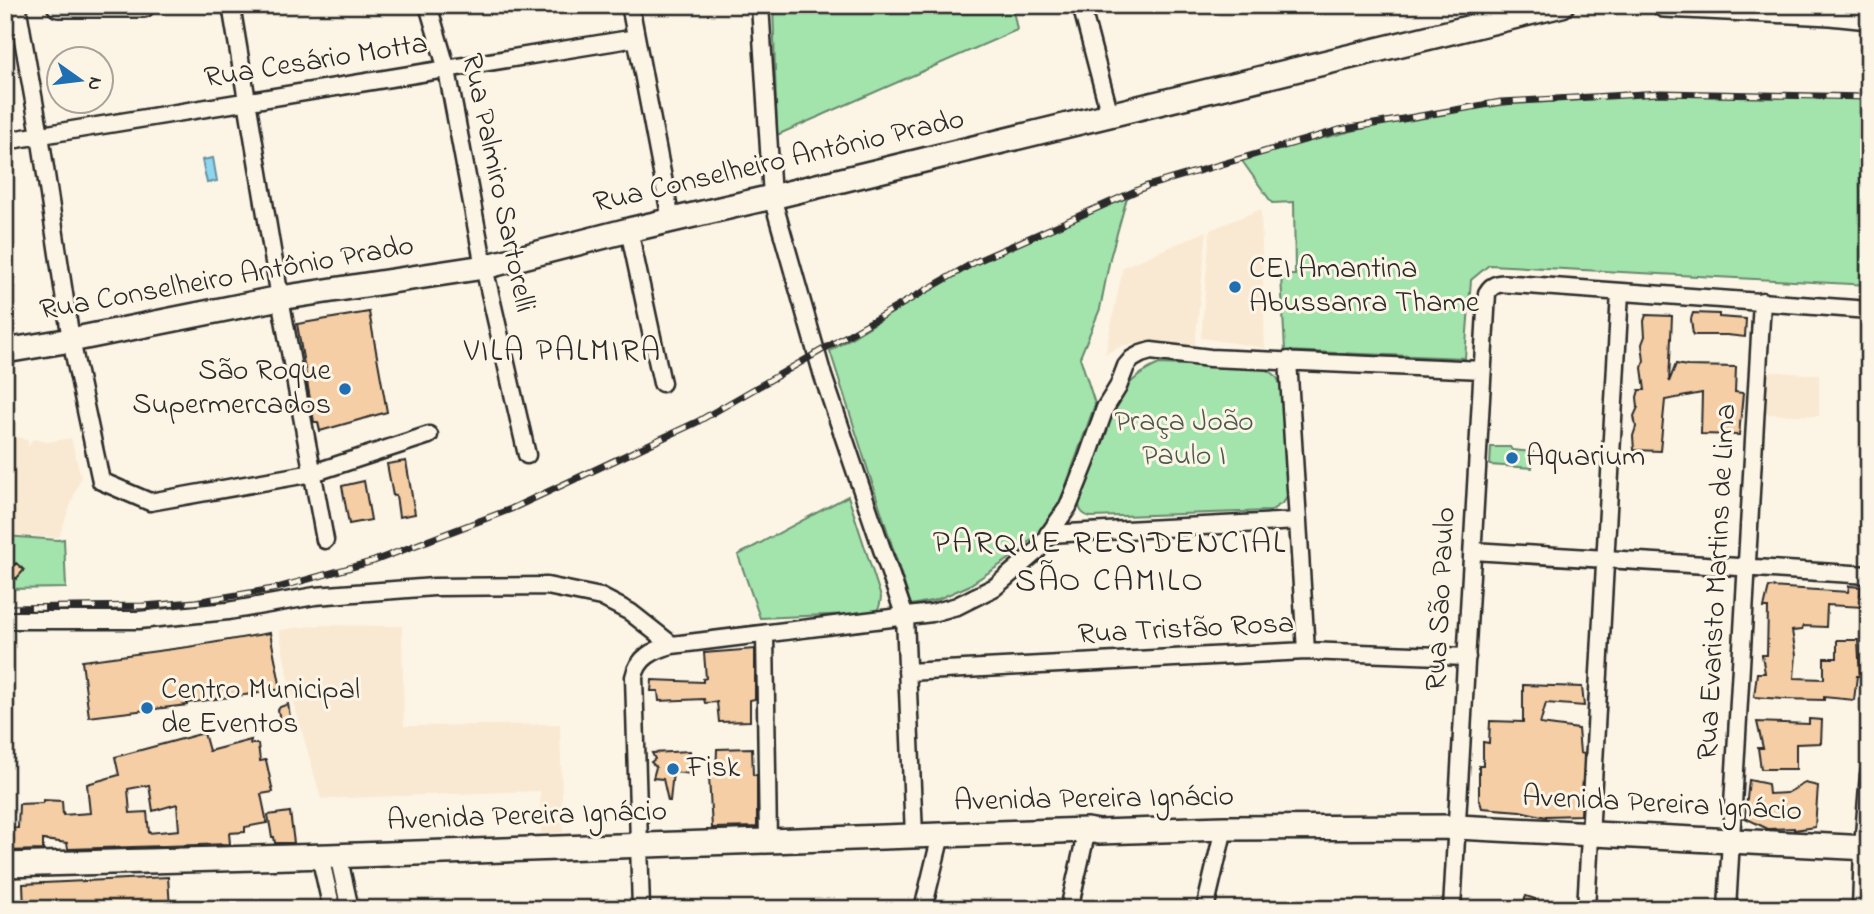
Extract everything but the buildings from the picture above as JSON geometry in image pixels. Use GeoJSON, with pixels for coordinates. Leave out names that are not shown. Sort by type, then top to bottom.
{"type":"FeatureCollection","features":[{"type":"Feature","properties":{"kind":"main road"},"geometry":{"type":"LineString","coordinates":[[59,5],[143,5]]}},
{"type":"Feature","properties":{"kind":"main road","name":"Rua Conselheiro Antônio Prado"},"geometry":{"type":"LineString","coordinates":[[5,351],[280,298],[484,267],[1110,115],[1494,13],[1562,5]]}},
{"type":"Feature","properties":{"kind":"main road"},"geometry":{"type":"LineString","coordinates":[[1664,5],[1814,9],[1869,17]]}},
{"type":"Feature","properties":{"kind":"main road","name":"Avenida Pereira Ignácio"},"geometry":{"type":"LineString","coordinates":[[5,865],[1087,830],[1099,832],[1224,828],[1457,827],[1866,848]]}},
{"type":"Feature","properties":{"kind":"street"},"geometry":{"type":"LineString","coordinates":[[17,5],[71,340],[101,481],[150,502],[313,472],[429,435]]}},
{"type":"Feature","properties":{"kind":"street"},"geometry":{"type":"LineString","coordinates":[[231,5],[280,298],[326,540]]}},
{"type":"Feature","properties":{"kind":"street","name":"Rua Palmiro Sartorelli"},"geometry":{"type":"LineString","coordinates":[[428,5],[447,70],[484,267],[527,455]]}},
{"type":"Feature","properties":{"kind":"street"},"geometry":{"type":"LineString","coordinates":[[630,5],[671,220]]}},
{"type":"Feature","properties":{"kind":"street"},"geometry":{"type":"LineString","coordinates":[[760,5],[772,197],[823,376],[905,617],[914,836]]}},
{"type":"Feature","properties":{"kind":"street"},"geometry":{"type":"LineString","coordinates":[[1081,5],[1110,115]]}},
{"type":"Feature","properties":{"kind":"street","name":"Rua Cesário Motta"},"geometry":{"type":"LineString","coordinates":[[5,141],[636,38]]}},
{"type":"Feature","properties":{"kind":"street"},"geometry":{"type":"LineString","coordinates":[[629,230],[662,383]]}},
{"type":"Feature","properties":{"kind":"street","name":"Rua São Paulo"},"geometry":{"type":"LineString","coordinates":[[1452,909],[1488,293],[1492,286],[1500,283],[1620,292]]}},
{"type":"Feature","properties":{"kind":"street"},"geometry":{"type":"LineString","coordinates":[[1586,909],[1620,292],[1869,310]]}},
{"type":"Feature","properties":{"kind":"street","name":"Rua Evaristo Martins de Lima"},"geometry":{"type":"LineString","coordinates":[[1727,909],[1762,301]]}},
{"type":"Feature","properties":{"kind":"street"},"geometry":{"type":"LineString","coordinates":[[641,909],[634,677],[637,666],[657,649],[932,613],[957,606],[995,587],[1036,551],[1069,507],[1105,408],[1118,387],[1124,370],[1136,356],[1151,351],[1185,356],[1483,370]]}},
{"type":"Feature","properties":{"kind":"street"},"geometry":{"type":"LineString","coordinates":[[1288,360],[1306,651]]}},
{"type":"Feature","properties":{"kind":"street"},"geometry":{"type":"LineString","coordinates":[[1048,534],[1298,521]]}},
{"type":"Feature","properties":{"kind":"street"},"geometry":{"type":"LineString","coordinates":[[1473,551],[1869,575]]}},
{"type":"Feature","properties":{"kind":"street"},"geometry":{"type":"LineString","coordinates":[[5,620],[139,620],[228,611],[315,596],[434,587],[547,586],[601,597],[630,612],[672,645]]}},
{"type":"Feature","properties":{"kind":"street"},"geometry":{"type":"LineString","coordinates":[[765,634],[768,841]]}},
{"type":"Feature","properties":{"kind":"street","name":"Rua Tristão Rosa"},"geometry":{"type":"LineString","coordinates":[[907,672],[1306,651],[1467,657]]}},
{"type":"Feature","properties":{"kind":"street"},"geometry":{"type":"LineString","coordinates":[[1861,909],[1869,774]]}},
{"type":"Feature","properties":{"kind":"street"},"geometry":{"type":"LineString","coordinates":[[1205,909],[1224,828]]}},
{"type":"Feature","properties":{"kind":"street"},"geometry":{"type":"LineString","coordinates":[[1069,909],[1087,830]]}},
{"type":"Feature","properties":{"kind":"street"},"geometry":{"type":"LineString","coordinates":[[923,909],[941,835]]}},
{"type":"Feature","properties":{"kind":"street"},"geometry":{"type":"LineString","coordinates":[[329,856],[332,909]]}},
{"type":"Feature","properties":{"kind":"street"},"geometry":{"type":"LineString","coordinates":[[329,856],[350,909]]}},
{"type":"Feature","properties":{"kind":"shaded area","name":"CEI Amantina Abussanra Thame"},"geometry":{"type":"Polygon","coordinates":[[[1261,209],[1265,348],[1201,338],[1210,230],[1261,209]]]}},
{"type":"Feature","properties":{"kind":"shaded area"},"geometry":{"type":"Polygon","coordinates":[[[1207,231],[1195,346],[1145,343],[1124,345],[1105,354],[1123,267],[1207,231]]]}},
{"type":"Feature","properties":{"kind":"shaded area"},"geometry":{"type":"Polygon","coordinates":[[[1767,371],[1819,375],[1819,416],[1764,414],[1767,371]]]}},
{"type":"Feature","properties":{"kind":"shaded area"},"geometry":{"type":"Polygon","coordinates":[[[5,431],[28,441],[28,447],[33,439],[48,442],[71,438],[81,477],[59,537],[5,536],[5,431]]]}},
{"type":"Feature","properties":{"kind":"shaded area"},"geometry":{"type":"Polygon","coordinates":[[[319,625],[402,626],[404,726],[560,724],[563,833],[541,833],[540,791],[321,799],[290,689],[279,630],[319,625]]]}},
{"type":"Feature","properties":{"kind":"green space"},"geometry":{"type":"Polygon","coordinates":[[[773,5],[1012,5],[1017,30],[777,135],[773,5]]]}},
{"type":"Feature","properties":{"kind":"green space"},"geometry":{"type":"Polygon","coordinates":[[[1682,93],[1869,97],[1869,285],[1489,265],[1471,280],[1465,358],[1285,351],[1281,275],[1295,275],[1294,202],[1272,203],[1240,158],[1406,118],[1544,99],[1682,93]]]}},
{"type":"Feature","properties":{"kind":"green space"},"geometry":{"type":"Polygon","coordinates":[[[1128,194],[1110,258],[1100,309],[1080,357],[1095,404],[1057,507],[1043,529],[1009,559],[968,586],[936,600],[911,605],[830,351],[972,264],[1128,194]]]}},
{"type":"Feature","properties":{"kind":"green space","name":"Praça João Paulo I"},"geometry":{"type":"Polygon","coordinates":[[[1159,364],[1259,368],[1275,375],[1281,391],[1288,494],[1284,502],[1270,511],[1091,517],[1082,512],[1080,498],[1120,396],[1137,377],[1159,364]]]}},
{"type":"Feature","properties":{"kind":"green space","name":"Aquarium"},"geometry":{"type":"Polygon","coordinates":[[[1491,447],[1510,447],[1512,450],[1533,452],[1532,468],[1490,465],[1491,447]]]}},
{"type":"Feature","properties":{"kind":"green space"},"geometry":{"type":"Polygon","coordinates":[[[848,496],[881,597],[878,609],[871,613],[760,618],[738,555],[848,496]]]}},
{"type":"Feature","properties":{"kind":"green space"},"geometry":{"type":"Polygon","coordinates":[[[5,536],[64,539],[66,588],[5,589],[5,536]]]}},
{"type":"Feature","properties":{"kind":"water"},"geometry":{"type":"Polygon","coordinates":[[[213,158],[217,181],[207,183],[202,160],[213,158]]]}},
{"type":"Feature","properties":{"kind":"railway"},"geometry":{"type":"LineString","coordinates":[[5,608],[143,606],[195,602],[273,589],[374,561],[511,509],[697,422],[975,262],[1147,186],[1339,130],[1501,102],[1661,93],[1869,97]]}},
{"type":"Feature","properties":{"kind":"place","name":"CEI Amantina Abussanra Thame"},"geometry":{"type":"Point","coordinates":[1235,287]}},
{"type":"Feature","properties":{"kind":"place","name":"São Roque Supermercados"},"geometry":{"type":"Point","coordinates":[345,389]}},
{"type":"Feature","properties":{"kind":"place","name":"Aquarium"},"geometry":{"type":"Point","coordinates":[1512,458]}},
{"type":"Feature","properties":{"kind":"place","name":"Centro Municipal de Eventos"},"geometry":{"type":"Point","coordinates":[147,708]}},
{"type":"Feature","properties":{"kind":"place","name":"Fisk"},"geometry":{"type":"Point","coordinates":[673,769]}},
{"type":"Feature","properties":{"kind":"district","name":"VILA PALMIRA"},"geometry":{"type":"Point","coordinates":[563,352]}},
{"type":"Feature","properties":{"kind":"district","name":"PARQUE RESIDENCIAL SÃO CAMILO"},"geometry":{"type":"Point","coordinates":[1110,563]}}]}
